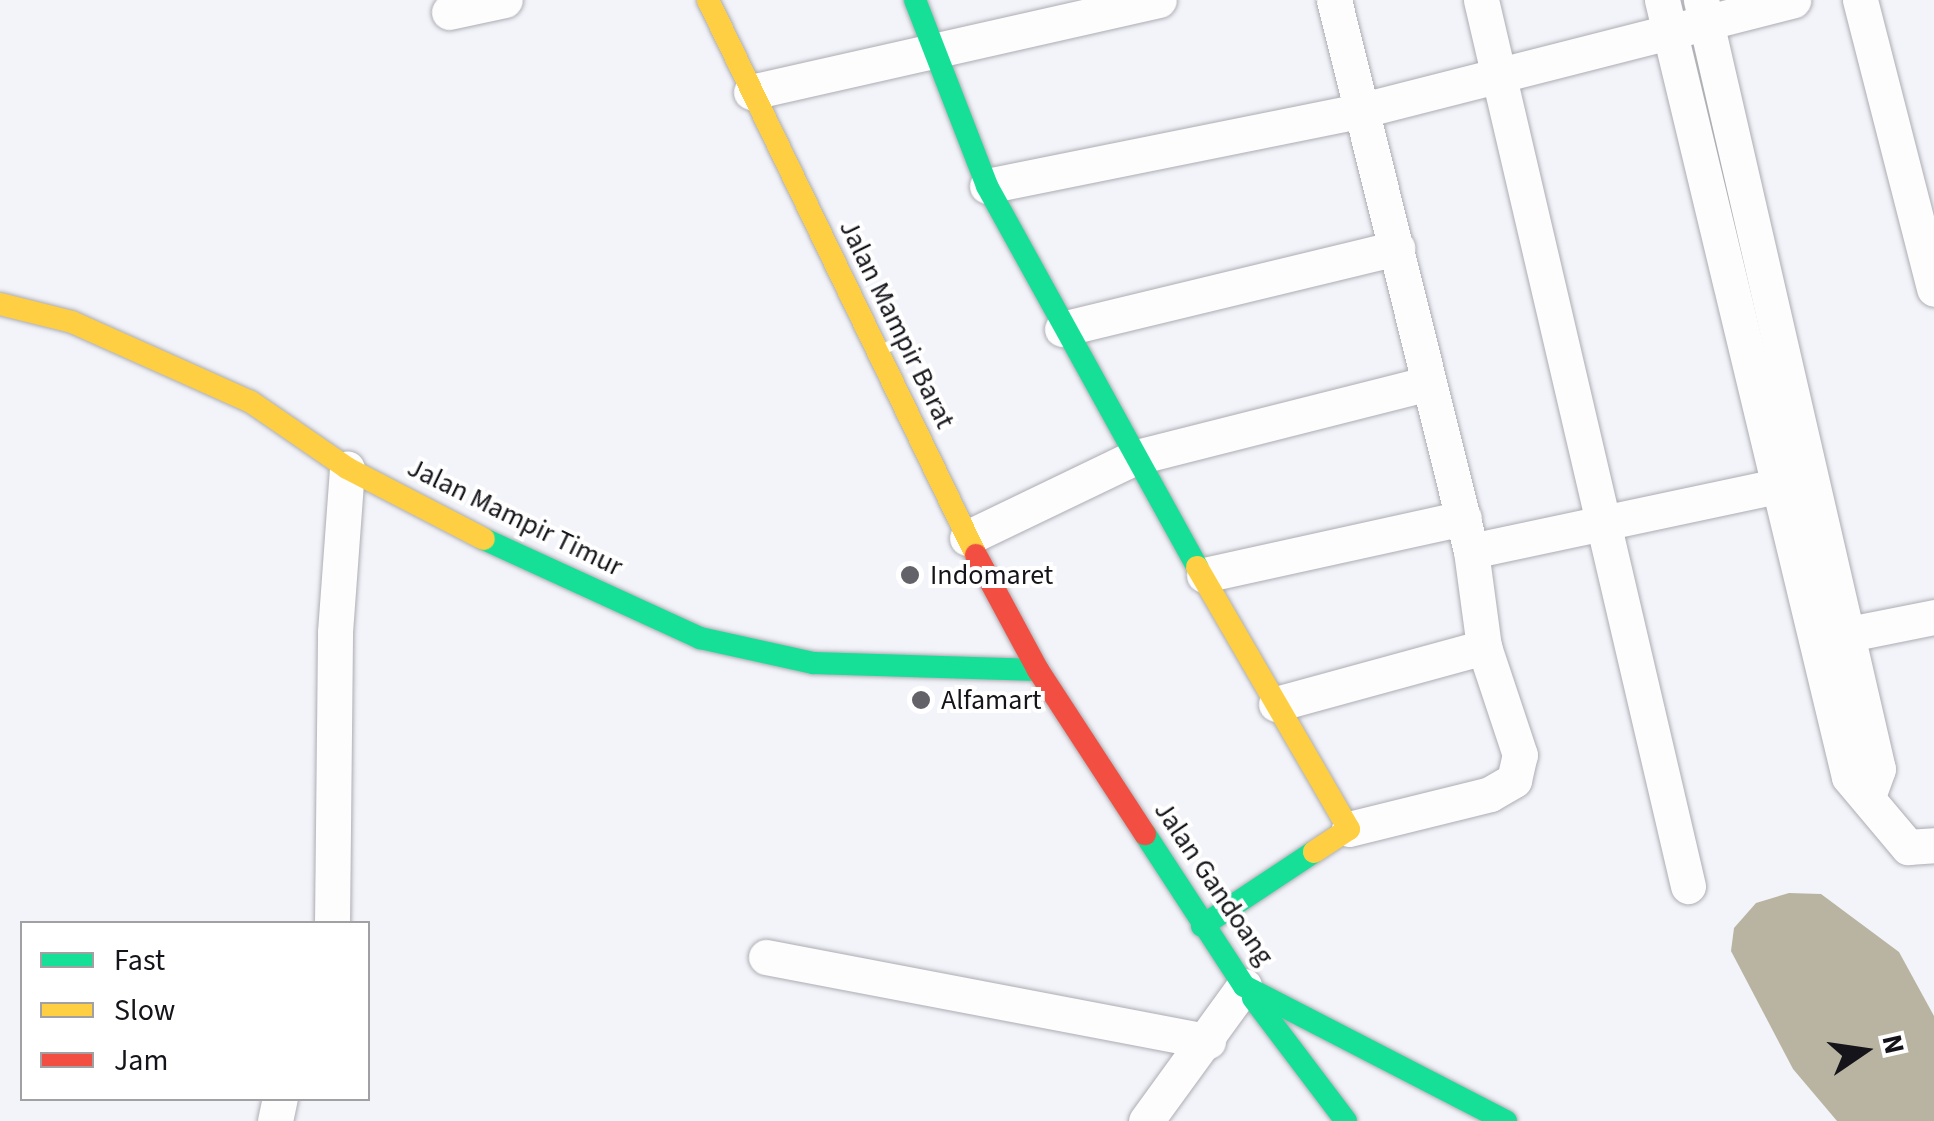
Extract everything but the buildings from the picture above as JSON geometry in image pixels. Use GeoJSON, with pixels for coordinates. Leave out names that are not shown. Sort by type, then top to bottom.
{"type":"FeatureCollection","features":[{"type":"Feature","properties":{"kind":"street"},"geometry":{"type":"LineString","coordinates":[[450,12],[505,0]]}},
{"type":"Feature","properties":{"kind":"street","name":"Jalan Mampir Barat"},"geometry":{"type":"LineString","coordinates":[[708,0],[967,538],[1038,670]]}},
{"type":"Feature","properties":{"kind":"street"},"geometry":{"type":"LineString","coordinates":[[916,0],[987,186],[1132,458],[1204,574],[1349,829]]}},
{"type":"Feature","properties":{"kind":"street"},"geometry":{"type":"LineString","coordinates":[[751,92],[936,47],[1159,0]]}},
{"type":"Feature","properties":{"kind":"street"},"geometry":{"type":"LineString","coordinates":[[1202,926],[1349,829],[1490,794],[1514,780],[1520,755],[1484,647],[1467,534],[1334,0]]}},
{"type":"Feature","properties":{"kind":"street"},"geometry":{"type":"LineString","coordinates":[[1481,0],[1606,520],[1688,886]]}},
{"type":"Feature","properties":{"kind":"street"},"geometry":{"type":"LineString","coordinates":[[987,186],[1363,110],[1500,77],[1666,17],[1794,0]]}},
{"type":"Feature","properties":{"kind":"street"},"geometry":{"type":"LineString","coordinates":[[1860,0],[1924,210],[1934,289]]}},
{"type":"Feature","properties":{"kind":"street"},"geometry":{"type":"LineString","coordinates":[[1704,13],[1811,480],[1832,637]]}},
{"type":"Feature","properties":{"kind":"street"},"geometry":{"type":"LineString","coordinates":[[1666,17],[1776,485],[1878,769],[1868,796],[1908,847],[1934,845]]}},
{"type":"Feature","properties":{"kind":"street"},"geometry":{"type":"LineString","coordinates":[[1062,329],[1397,248]]}},
{"type":"Feature","properties":{"kind":"street","name":"Jalan Mampir Timur"},"geometry":{"type":"LineString","coordinates":[[0,304],[72,322],[251,402],[347,468],[700,638],[813,663],[1038,670]]}},
{"type":"Feature","properties":{"kind":"street"},"geometry":{"type":"LineString","coordinates":[[967,538],[1132,458],[1430,384]]}},
{"type":"Feature","properties":{"kind":"street"},"geometry":{"type":"LineString","coordinates":[[332,921],[335,632],[347,468]]}},
{"type":"Feature","properties":{"kind":"street"},"geometry":{"type":"LineString","coordinates":[[1204,574],[1467,534],[1606,520],[1811,480]]}},
{"type":"Feature","properties":{"kind":"street"},"geometry":{"type":"LineString","coordinates":[[1832,637],[1934,617]]}},
{"type":"Feature","properties":{"kind":"street"},"geometry":{"type":"LineString","coordinates":[[1276,704],[1484,647]]}},
{"type":"Feature","properties":{"kind":"street","name":"Jalan Gandoang"},"geometry":{"type":"LineString","coordinates":[[1038,670],[1244,986],[1506,1121]]}},
{"type":"Feature","properties":{"kind":"street"},"geometry":{"type":"LineString","coordinates":[[766,957],[1208,1041]]}},
{"type":"Feature","properties":{"kind":"street"},"geometry":{"type":"LineString","coordinates":[[1146,1121],[1208,1041],[1244,986],[1346,1121]]}},
{"type":"Feature","properties":{"kind":"shaded area"},"geometry":{"type":"Polygon","coordinates":[[[1789,893],[1821,894],[1899,952],[1934,1016],[1934,1121],[1837,1121],[1793,1069],[1731,951],[1734,928],[1756,903],[1789,893]]]}},
{"type":"Feature","properties":{"kind":"traffic: fast"},"geometry":{"type":"LineString","coordinates":[[915,0],[987,186],[1197,567]]}},
{"type":"Feature","properties":{"kind":"traffic: fast"},"geometry":{"type":"LineString","coordinates":[[484,539],[700,638],[813,663],[1038,670]]}},
{"type":"Feature","properties":{"kind":"traffic: fast"},"geometry":{"type":"LineString","coordinates":[[1145,834],[1244,986],[1506,1121]]}},
{"type":"Feature","properties":{"kind":"traffic: fast"},"geometry":{"type":"LineString","coordinates":[[1202,926],[1314,852]]}},
{"type":"Feature","properties":{"kind":"traffic: fast"},"geometry":{"type":"LineString","coordinates":[[1253,998],[1346,1121]]}},
{"type":"Feature","properties":{"kind":"traffic: slow"},"geometry":{"type":"LineString","coordinates":[[708,0],[976,555]]}},
{"type":"Feature","properties":{"kind":"traffic: slow"},"geometry":{"type":"LineString","coordinates":[[0,304],[72,322],[251,402],[347,468],[484,539]]}},
{"type":"Feature","properties":{"kind":"traffic: slow"},"geometry":{"type":"LineString","coordinates":[[1197,567],[1349,829],[1314,852]]}},
{"type":"Feature","properties":{"kind":"traffic: jam"},"geometry":{"type":"LineString","coordinates":[[976,555],[1038,670],[1145,834]]}},
{"type":"Feature","properties":{"kind":"place","name":"Indomaret"},"geometry":{"type":"Point","coordinates":[910,575]}},
{"type":"Feature","properties":{"kind":"place","name":"Alfamart"},"geometry":{"type":"Point","coordinates":[921,700]}}]}
